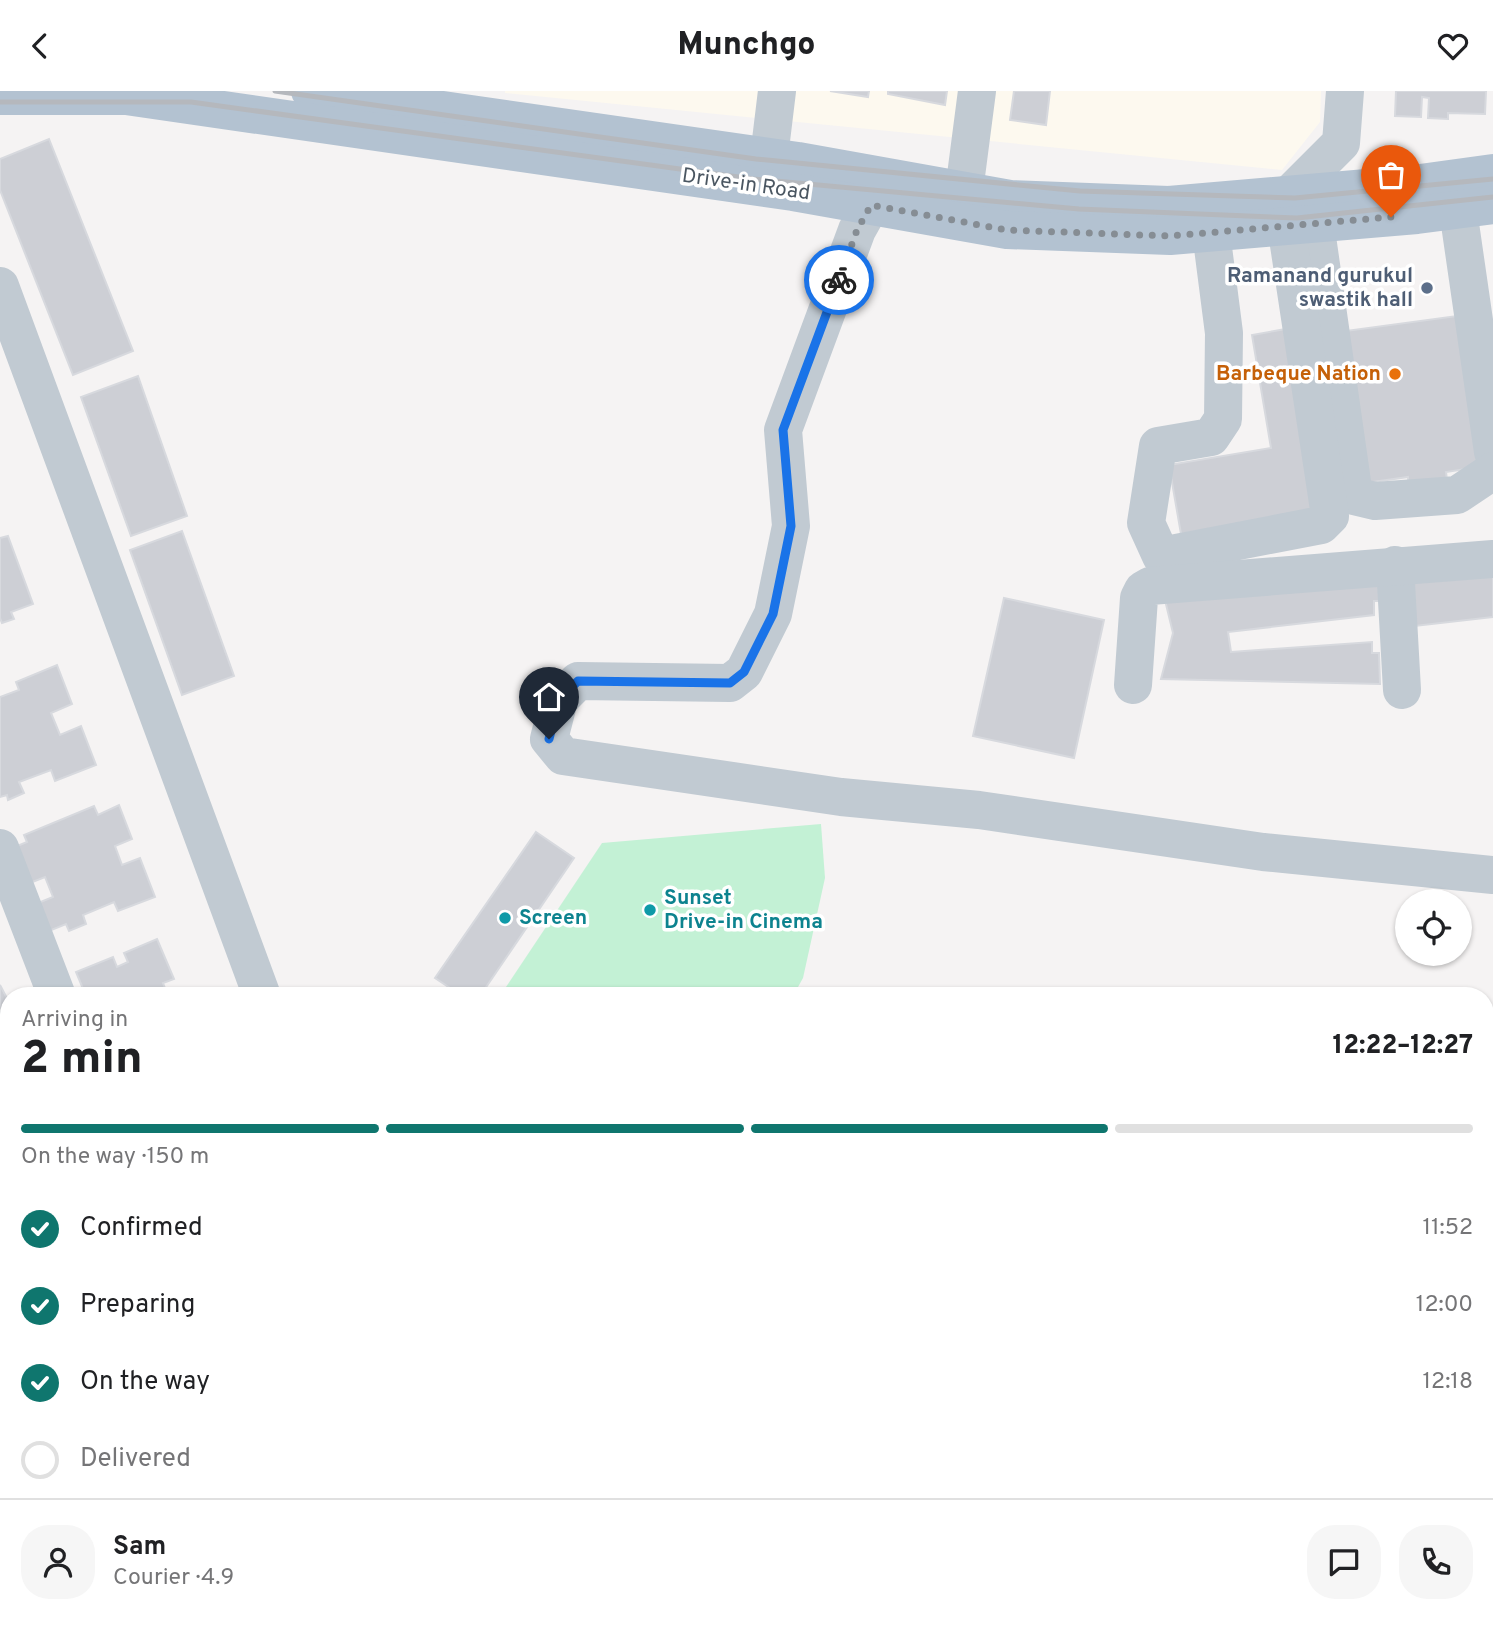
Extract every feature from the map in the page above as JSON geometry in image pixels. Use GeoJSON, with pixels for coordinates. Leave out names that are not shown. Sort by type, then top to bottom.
{"type":"FeatureCollection","features":[{"type":"Feature","properties":{"kind":"main road","name":"Drive-in Road"},"geometry":{"type":"LineString","coordinates":[[310,91],[484,103],[1010,199],[1170,205],[1297,214],[1417,215],[1476,207]]}},
{"type":"Feature","properties":{"kind":"main road","name":"Drive-in Road"},"geometry":{"type":"LineString","coordinates":[[0,96],[126,96],[793,192],[1007,230],[1170,236],[1211,232],[1297,214],[1413,184],[1493,173]]}},
{"type":"Feature","properties":{"kind":"street"},"geometry":{"type":"LineString","coordinates":[[769,157],[777,91]]}},
{"type":"Feature","properties":{"kind":"street"},"geometry":{"type":"LineString","coordinates":[[964,191],[977,91]]}},
{"type":"Feature","properties":{"kind":"street"},"geometry":{"type":"LineString","coordinates":[[1211,232],[1224,333],[1223,419],[1211,437],[1158,446],[1146,523],[1161,556],[1321,525],[1330,516],[1297,214],[1341,143],[1345,91]]}},
{"type":"Feature","properties":{"kind":"street"},"geometry":{"type":"LineString","coordinates":[[871,205],[857,230],[783,430],[791,526],[773,614],[744,672],[730,683],[578,681],[559,699],[549,739],[563,756],[841,797],[979,810],[1263,852],[1493,875]]}},
{"type":"Feature","properties":{"kind":"street"},"geometry":{"type":"LineString","coordinates":[[1476,207],[1493,452]]}},
{"type":"Feature","properties":{"kind":"street"},"geometry":{"type":"LineString","coordinates":[[1297,214],[1354,496],[1375,501],[1457,495],[1493,471]]}},
{"type":"Feature","properties":{"kind":"street"},"geometry":{"type":"LineString","coordinates":[[0,286],[259,987]]}},
{"type":"Feature","properties":{"kind":"street"},"geometry":{"type":"LineString","coordinates":[[1133,685],[1139,598],[1143,590],[1150,586],[1493,559]]}},
{"type":"Feature","properties":{"kind":"street"},"geometry":{"type":"LineString","coordinates":[[1395,565],[1402,690]]}},
{"type":"Feature","properties":{"kind":"street"},"geometry":{"type":"LineString","coordinates":[[0,848],[54,987]]}},
{"type":"Feature","properties":{"kind":"shaded area"},"geometry":{"type":"Polygon","coordinates":[[[505,91],[1321,91],[1320,122],[1282,170],[505,91]]]}},
{"type":"Feature","properties":{"kind":"green space"},"geometry":{"type":"Polygon","coordinates":[[[821,824],[825,878],[803,978],[798,987],[506,987],[602,843],[821,824]]]}},
{"type":"Feature","properties":{"kind":"building"},"geometry":{"type":"Polygon","coordinates":[[[830,91],[869,91],[868,97],[830,91]]]}},
{"type":"Feature","properties":{"kind":"building"},"geometry":{"type":"Polygon","coordinates":[[[888,91],[947,91],[945,105],[888,94],[888,91]]]}},
{"type":"Feature","properties":{"kind":"building"},"geometry":{"type":"Polygon","coordinates":[[[1014,91],[1050,91],[1046,125],[1010,120],[1014,91]]]}},
{"type":"Feature","properties":{"kind":"building"},"geometry":{"type":"Polygon","coordinates":[[[1396,91],[1486,91],[1485,114],[1448,113],[1448,119],[1428,118],[1429,98],[1422,97],[1421,117],[1395,116],[1396,91]]]}},
{"type":"Feature","properties":{"kind":"building"},"geometry":{"type":"Polygon","coordinates":[[[49,139],[133,351],[73,375],[0,190],[0,159],[49,139]]]}},
{"type":"Feature","properties":{"kind":"building"},"geometry":{"type":"Polygon","coordinates":[[[1464,315],[1485,466],[1446,472],[1448,488],[1409,491],[1408,477],[1359,484],[1338,332],[1464,315]]]}},
{"type":"Feature","properties":{"kind":"building"},"geometry":{"type":"Polygon","coordinates":[[[1297,327],[1328,509],[1181,534],[1169,465],[1271,448],[1252,335],[1297,327]]]}},
{"type":"Feature","properties":{"kind":"building"},"geometry":{"type":"Polygon","coordinates":[[[138,376],[187,516],[131,536],[81,397],[138,376]]]}},
{"type":"Feature","properties":{"kind":"building"},"geometry":{"type":"Polygon","coordinates":[[[182,531],[234,676],[182,695],[130,550],[182,531]]]}},
{"type":"Feature","properties":{"kind":"building"},"geometry":{"type":"Polygon","coordinates":[[[8,536],[33,604],[11,612],[14,619],[2,623],[0,538],[8,536]]]}},
{"type":"Feature","properties":{"kind":"building"},"geometry":{"type":"Polygon","coordinates":[[[1493,567],[1493,617],[1415,626],[1409,577],[1493,567]]]}},
{"type":"Feature","properties":{"kind":"building"},"geometry":{"type":"Polygon","coordinates":[[[1379,570],[1381,601],[1374,601],[1374,615],[1228,632],[1231,652],[1372,642],[1372,653],[1379,653],[1380,684],[1161,679],[1173,633],[1165,600],[1379,570]]]}},
{"type":"Feature","properties":{"kind":"building"},"geometry":{"type":"Polygon","coordinates":[[[1004,598],[1104,620],[1074,758],[973,736],[1004,598]]]}},
{"type":"Feature","properties":{"kind":"building"},"geometry":{"type":"Polygon","coordinates":[[[57,665],[72,704],[51,713],[60,735],[81,726],[96,765],[55,781],[51,770],[19,782],[24,793],[8,800],[7,795],[0,797],[0,697],[19,690],[16,682],[57,665]]]}},
{"type":"Feature","properties":{"kind":"building"},"geometry":{"type":"Polygon","coordinates":[[[119,805],[132,839],[115,846],[122,865],[140,858],[155,897],[118,911],[114,902],[83,915],[86,924],[69,931],[66,924],[44,933],[33,905],[53,897],[45,877],[25,885],[10,849],[27,842],[24,835],[94,806],[98,815],[119,805]]]}},
{"type":"Feature","properties":{"kind":"building","name":"Screen"},"geometry":{"type":"Polygon","coordinates":[[[536,832],[574,858],[486,987],[448,987],[435,978],[536,832]]]}},
{"type":"Feature","properties":{"kind":"building"},"geometry":{"type":"Polygon","coordinates":[[[157,939],[174,979],[163,983],[165,987],[82,987],[76,972],[113,957],[117,967],[128,962],[124,953],[157,939]]]}},
{"type":"Feature","properties":{"kind":"railway"},"geometry":{"type":"LineString","coordinates":[[275,91],[756,159],[1080,191],[1295,198],[1493,179]]}},
{"type":"Feature","properties":{"kind":"railway"},"geometry":{"type":"LineString","coordinates":[[0,102],[191,102],[753,179],[1079,209],[1297,218],[1493,197]]}},
{"type":"Feature","properties":{"kind":"way so far"},"geometry":{"type":"LineString","coordinates":[[839,280],[857,230],[871,205],[1007,230],[1170,236],[1391,217]]}},
{"type":"Feature","properties":{"kind":"place","name":"Ramanand gurukul swastik hall"},"geometry":{"type":"Point","coordinates":[1427,288]}},
{"type":"Feature","properties":{"kind":"place","name":"Barbeque Nation"},"geometry":{"type":"Point","coordinates":[1395,374]}},
{"type":"Feature","properties":{"kind":"place","name":"Sunset Drive-in Cinema"},"geometry":{"type":"Point","coordinates":[650,910]}},
{"type":"Feature","properties":{"kind":"place","name":"Screen"},"geometry":{"type":"Point","coordinates":[505,918]}},
{"type":"Feature","properties":{"kind":"route"},"geometry":{"type":"LineString","coordinates":[[549,739],[559,699],[578,681],[730,683],[744,672],[773,614],[791,526],[783,430],[839,280]]}}]}
